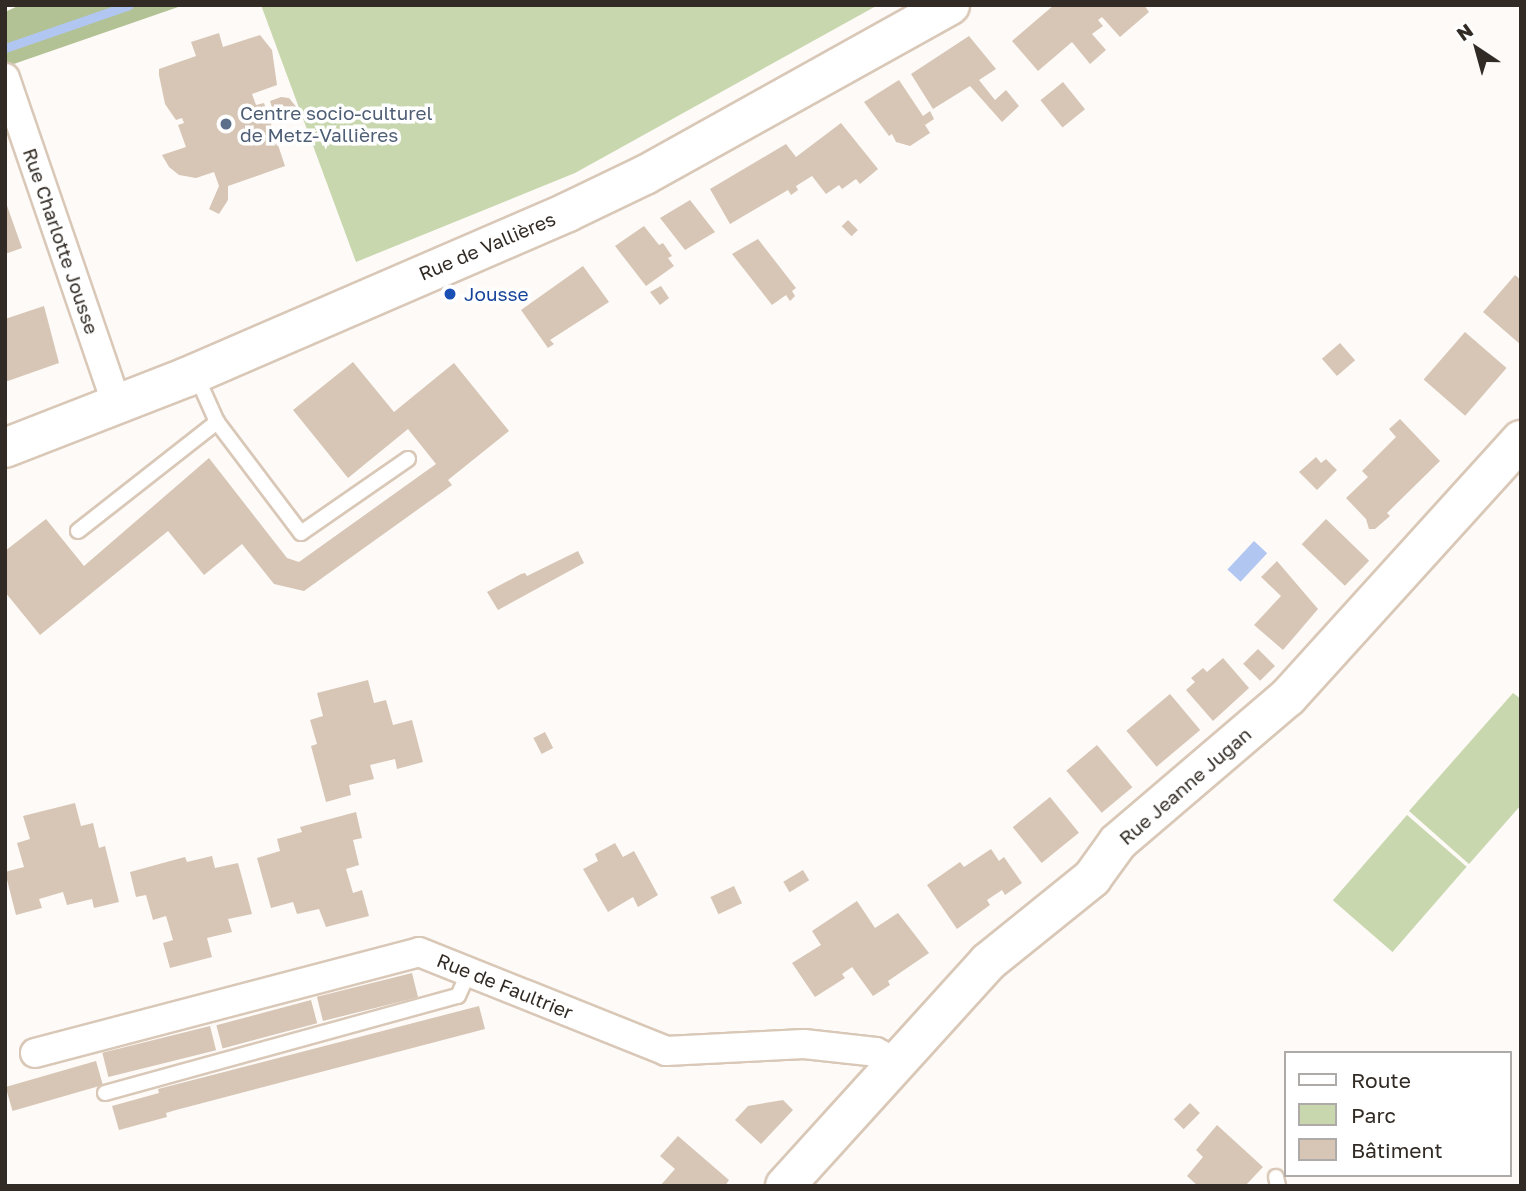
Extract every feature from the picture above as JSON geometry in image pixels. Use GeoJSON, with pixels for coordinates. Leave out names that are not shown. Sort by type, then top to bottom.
{"type":"FeatureCollection","features":[{"type":"Feature","properties":{"kind":"street","name":"Rue de Vallières"},"geometry":{"type":"LineString","coordinates":[[5,448],[195,373],[568,212],[645,175],[950,5]]}},
{"type":"Feature","properties":{"kind":"street","name":"Rue Charlotte Jousse"},"geometry":{"type":"LineString","coordinates":[[5,78],[117,405]]}},
{"type":"Feature","properties":{"kind":"street","name":"Rue Jeanne Jugan"},"geometry":{"type":"LineString","coordinates":[[785,1186],[895,1062],[989,962],[1091,878],[1118,842],[1288,697],[1521,440]]}},
{"type":"Feature","properties":{"kind":"street","name":"Rue de Faultrier"},"geometry":{"type":"LineString","coordinates":[[35,1053],[419,952],[666,1051],[804,1044],[876,1052],[895,1062]]}},
{"type":"Feature","properties":{"kind":"lane"},"geometry":{"type":"LineString","coordinates":[[195,373],[218,422],[300,533],[408,459]]}},
{"type":"Feature","properties":{"kind":"lane"},"geometry":{"type":"LineString","coordinates":[[78,531],[218,422]]}},
{"type":"Feature","properties":{"kind":"lane"},"geometry":{"type":"LineString","coordinates":[[105,1093],[458,996],[469,971]]}},
{"type":"Feature","properties":{"kind":"green space"},"geometry":{"type":"Polygon","coordinates":[[[20,5],[184,5],[5,67],[5,12],[20,5]]]}},
{"type":"Feature","properties":{"kind":"green space"},"geometry":{"type":"Polygon","coordinates":[[[261,5],[878,5],[575,173],[356,262],[261,5]]]}},
{"type":"Feature","properties":{"kind":"green space"},"geometry":{"type":"Polygon","coordinates":[[[1513,693],[1521,699],[1521,805],[1469,864],[1409,811],[1513,693]]]}},
{"type":"Feature","properties":{"kind":"green space"},"geometry":{"type":"Polygon","coordinates":[[[1407,815],[1467,867],[1392,952],[1333,900],[1407,815]]]}},
{"type":"Feature","properties":{"kind":"water"},"geometry":{"type":"Polygon","coordinates":[[[1254,541],[1267,553],[1241,582],[1227,570],[1254,541]]]}},
{"type":"Feature","properties":{"kind":"building"},"geometry":{"type":"Polygon","coordinates":[[[1054,5],[1144,5],[1149,12],[1120,37],[1102,17],[1098,20],[1103,26],[1092,34],[1106,50],[1090,64],[1072,42],[1038,71],[1012,41],[1054,5]]]}},
{"type":"Feature","properties":{"kind":"building","name":"Centre socio-culturel de Metz-Vallières"},"geometry":{"type":"Polygon","coordinates":[[[219,33],[223,47],[260,35],[272,50],[277,85],[252,94],[256,105],[264,103],[285,166],[228,186],[228,200],[219,214],[209,209],[219,186],[214,172],[196,178],[179,175],[169,167],[162,155],[186,147],[178,125],[184,123],[182,118],[176,120],[165,104],[159,69],[196,56],[191,42],[219,33]]]}},
{"type":"Feature","properties":{"kind":"building"},"geometry":{"type":"Polygon","coordinates":[[[969,36],[996,69],[979,80],[995,100],[1006,90],[1019,106],[1002,122],[970,86],[933,109],[911,74],[969,36]]]}},
{"type":"Feature","properties":{"kind":"building"},"geometry":{"type":"Polygon","coordinates":[[[899,80],[923,116],[930,111],[934,119],[925,125],[930,133],[910,146],[896,142],[892,134],[889,136],[864,102],[899,80]]]}},
{"type":"Feature","properties":{"kind":"building"},"geometry":{"type":"Polygon","coordinates":[[[1063,82],[1085,109],[1062,127],[1040,100],[1063,82]]]}},
{"type":"Feature","properties":{"kind":"building"},"geometry":{"type":"Polygon","coordinates":[[[281,97],[289,98],[298,109],[275,117],[270,101],[281,97]]]}},
{"type":"Feature","properties":{"kind":"building"},"geometry":{"type":"Polygon","coordinates":[[[841,123],[878,169],[860,184],[856,179],[842,189],[839,185],[826,194],[812,176],[796,186],[798,190],[791,195],[788,190],[730,224],[710,189],[786,144],[796,157],[841,123]]]}},
{"type":"Feature","properties":{"kind":"building"},"geometry":{"type":"Polygon","coordinates":[[[5,200],[22,248],[5,254],[5,200]]]}},
{"type":"Feature","properties":{"kind":"building"},"geometry":{"type":"Polygon","coordinates":[[[690,200],[715,232],[685,250],[660,218],[690,200]]]}},
{"type":"Feature","properties":{"kind":"building"},"geometry":{"type":"Polygon","coordinates":[[[848,220],[858,230],[852,236],[842,226],[848,220]]]}},
{"type":"Feature","properties":{"kind":"building"},"geometry":{"type":"Polygon","coordinates":[[[644,226],[659,245],[663,243],[672,256],[668,258],[674,266],[646,286],[615,246],[644,226]]]}},
{"type":"Feature","properties":{"kind":"building"},"geometry":{"type":"Polygon","coordinates":[[[758,239],[796,288],[792,291],[795,296],[790,301],[786,295],[772,305],[732,254],[758,239]]]}},
{"type":"Feature","properties":{"kind":"building"},"geometry":{"type":"Polygon","coordinates":[[[583,266],[609,302],[550,340],[554,344],[548,348],[521,310],[583,266]]]}},
{"type":"Feature","properties":{"kind":"building"},"geometry":{"type":"Polygon","coordinates":[[[1515,275],[1521,280],[1521,345],[1483,312],[1515,275]]]}},
{"type":"Feature","properties":{"kind":"building"},"geometry":{"type":"Polygon","coordinates":[[[661,286],[669,298],[660,305],[650,292],[661,286]]]}},
{"type":"Feature","properties":{"kind":"building"},"geometry":{"type":"Polygon","coordinates":[[[44,306],[59,363],[5,382],[5,319],[44,306]]]}},
{"type":"Feature","properties":{"kind":"building"},"geometry":{"type":"Polygon","coordinates":[[[1465,332],[1507,368],[1465,416],[1424,380],[1465,332]]]}},
{"type":"Feature","properties":{"kind":"building"},"geometry":{"type":"Polygon","coordinates":[[[1340,343],[1355,360],[1337,376],[1322,359],[1340,343]]]}},
{"type":"Feature","properties":{"kind":"building"},"geometry":{"type":"Polygon","coordinates":[[[353,362],[394,412],[454,363],[509,431],[448,480],[452,485],[304,591],[274,584],[242,544],[204,575],[168,531],[40,635],[5,592],[5,551],[46,519],[84,566],[209,458],[287,558],[299,562],[436,464],[408,429],[348,478],[293,410],[353,362]]]}},
{"type":"Feature","properties":{"kind":"building"},"geometry":{"type":"Polygon","coordinates":[[[1400,419],[1440,461],[1387,513],[1390,516],[1375,529],[1369,529],[1366,519],[1346,498],[1368,477],[1362,471],[1396,437],[1389,429],[1400,419]]]}},
{"type":"Feature","properties":{"kind":"building"},"geometry":{"type":"Polygon","coordinates":[[[1316,457],[1321,463],[1326,459],[1337,470],[1317,490],[1299,472],[1316,457]]]}},
{"type":"Feature","properties":{"kind":"building"},"geometry":{"type":"Polygon","coordinates":[[[1326,519],[1369,561],[1345,586],[1302,544],[1326,519]]]}},
{"type":"Feature","properties":{"kind":"building"},"geometry":{"type":"Polygon","coordinates":[[[578,551],[584,563],[498,610],[487,592],[521,574],[525,573],[527,576],[578,551]]]}},
{"type":"Feature","properties":{"kind":"building"},"geometry":{"type":"Polygon","coordinates":[[[1277,561],[1318,609],[1283,650],[1254,625],[1281,596],[1261,577],[1277,561]]]}},
{"type":"Feature","properties":{"kind":"building"},"geometry":{"type":"Polygon","coordinates":[[[1258,649],[1275,666],[1260,681],[1243,664],[1258,649]]]}},
{"type":"Feature","properties":{"kind":"building"},"geometry":{"type":"Polygon","coordinates":[[[1223,658],[1249,688],[1213,721],[1186,690],[1195,682],[1191,678],[1203,668],[1207,672],[1223,658]]]}},
{"type":"Feature","properties":{"kind":"building"},"geometry":{"type":"Polygon","coordinates":[[[368,680],[374,703],[386,700],[393,725],[412,720],[423,762],[397,769],[395,759],[370,765],[374,779],[349,785],[351,795],[326,802],[311,746],[317,744],[310,720],[323,716],[317,693],[368,680]]]}},
{"type":"Feature","properties":{"kind":"building"},"geometry":{"type":"Polygon","coordinates":[[[1170,694],[1200,730],[1157,767],[1126,731],[1170,694]]]}},
{"type":"Feature","properties":{"kind":"building"},"geometry":{"type":"Polygon","coordinates":[[[545,732],[553,748],[542,754],[533,738],[545,732]]]}},
{"type":"Feature","properties":{"kind":"building"},"geometry":{"type":"Polygon","coordinates":[[[1097,745],[1132,787],[1102,813],[1066,771],[1097,745]]]}},
{"type":"Feature","properties":{"kind":"building"},"geometry":{"type":"Polygon","coordinates":[[[1050,797],[1079,833],[1042,863],[1013,827],[1050,797]]]}},
{"type":"Feature","properties":{"kind":"building"},"geometry":{"type":"Polygon","coordinates":[[[75,803],[81,826],[93,823],[99,848],[105,846],[119,902],[94,908],[92,899],[67,905],[63,892],[39,899],[42,908],[16,915],[5,872],[24,867],[17,843],[30,839],[23,816],[75,803]]]}},
{"type":"Feature","properties":{"kind":"building"},"geometry":{"type":"Polygon","coordinates":[[[356,812],[362,838],[353,840],[359,865],[346,869],[353,893],[362,890],[369,916],[326,927],[319,909],[297,914],[293,902],[271,908],[257,858],[280,851],[277,839],[302,832],[300,827],[356,812]]]}},
{"type":"Feature","properties":{"kind":"building"},"geometry":{"type":"Polygon","coordinates":[[[615,843],[623,857],[634,851],[658,895],[638,907],[633,897],[608,912],[583,869],[598,861],[595,854],[615,843]]]}},
{"type":"Feature","properties":{"kind":"building"},"geometry":{"type":"Polygon","coordinates":[[[991,849],[999,861],[1004,857],[1022,883],[1005,895],[1002,890],[987,900],[990,905],[957,929],[927,885],[960,862],[964,867],[991,849]]]}},
{"type":"Feature","properties":{"kind":"building"},"geometry":{"type":"Polygon","coordinates":[[[212,856],[215,868],[238,863],[252,914],[228,919],[232,932],[207,938],[212,957],[170,968],[163,943],[173,940],[166,916],[153,920],[146,895],[136,897],[130,872],[185,857],[187,862],[212,856]]]}},
{"type":"Feature","properties":{"kind":"building"},"geometry":{"type":"Polygon","coordinates":[[[803,870],[809,880],[789,892],[783,882],[803,870]]]}},
{"type":"Feature","properties":{"kind":"building"},"geometry":{"type":"Polygon","coordinates":[[[734,886],[742,903],[718,914],[710,897],[734,886]]]}},
{"type":"Feature","properties":{"kind":"building"},"geometry":{"type":"Polygon","coordinates":[[[857,901],[875,928],[898,913],[929,953],[888,981],[890,985],[873,996],[852,967],[842,974],[845,978],[815,997],[792,963],[821,945],[812,931],[857,901]]]}},
{"type":"Feature","properties":{"kind":"building"},"geometry":{"type":"Polygon","coordinates":[[[412,973],[418,997],[323,1021],[317,997],[412,973]]]}},
{"type":"Feature","properties":{"kind":"building"},"geometry":{"type":"Polygon","coordinates":[[[311,1000],[317,1023],[223,1049],[216,1025],[311,1000]]]}},
{"type":"Feature","properties":{"kind":"building"},"geometry":{"type":"Polygon","coordinates":[[[479,1006],[485,1029],[176,1110],[166,1113],[167,1117],[119,1130],[112,1106],[159,1093],[158,1089],[479,1006]]]}},
{"type":"Feature","properties":{"kind":"building"},"geometry":{"type":"Polygon","coordinates":[[[210,1026],[216,1050],[108,1077],[102,1053],[210,1026]]]}},
{"type":"Feature","properties":{"kind":"building"},"geometry":{"type":"Polygon","coordinates":[[[96,1061],[103,1085],[13,1111],[6,1087],[96,1061]]]}},
{"type":"Feature","properties":{"kind":"building"},"geometry":{"type":"Polygon","coordinates":[[[783,1100],[793,1110],[761,1144],[735,1120],[748,1106],[783,1100]]]}},
{"type":"Feature","properties":{"kind":"building"},"geometry":{"type":"Polygon","coordinates":[[[1190,1103],[1200,1113],[1184,1129],[1174,1119],[1190,1103]]]}},
{"type":"Feature","properties":{"kind":"building"},"geometry":{"type":"Polygon","coordinates":[[[1217,1125],[1263,1167],[1245,1186],[1198,1186],[1187,1176],[1203,1157],[1196,1150],[1217,1125]]]}},
{"type":"Feature","properties":{"kind":"building"},"geometry":{"type":"Polygon","coordinates":[[[678,1136],[729,1180],[725,1186],[660,1186],[675,1169],[660,1156],[678,1136]]]}},
{"type":"Feature","properties":{"kind":"waterway"},"geometry":{"type":"LineString","coordinates":[[5,48],[129,5]]}},
{"type":"Feature","properties":{"kind":"place","name":"Centre socio-culturel de Metz-Vallières"},"geometry":{"type":"Point","coordinates":[226,124]}},
{"type":"Feature","properties":{"kind":"place","name":"Jousse"},"geometry":{"type":"Point","coordinates":[450,294]}}]}
